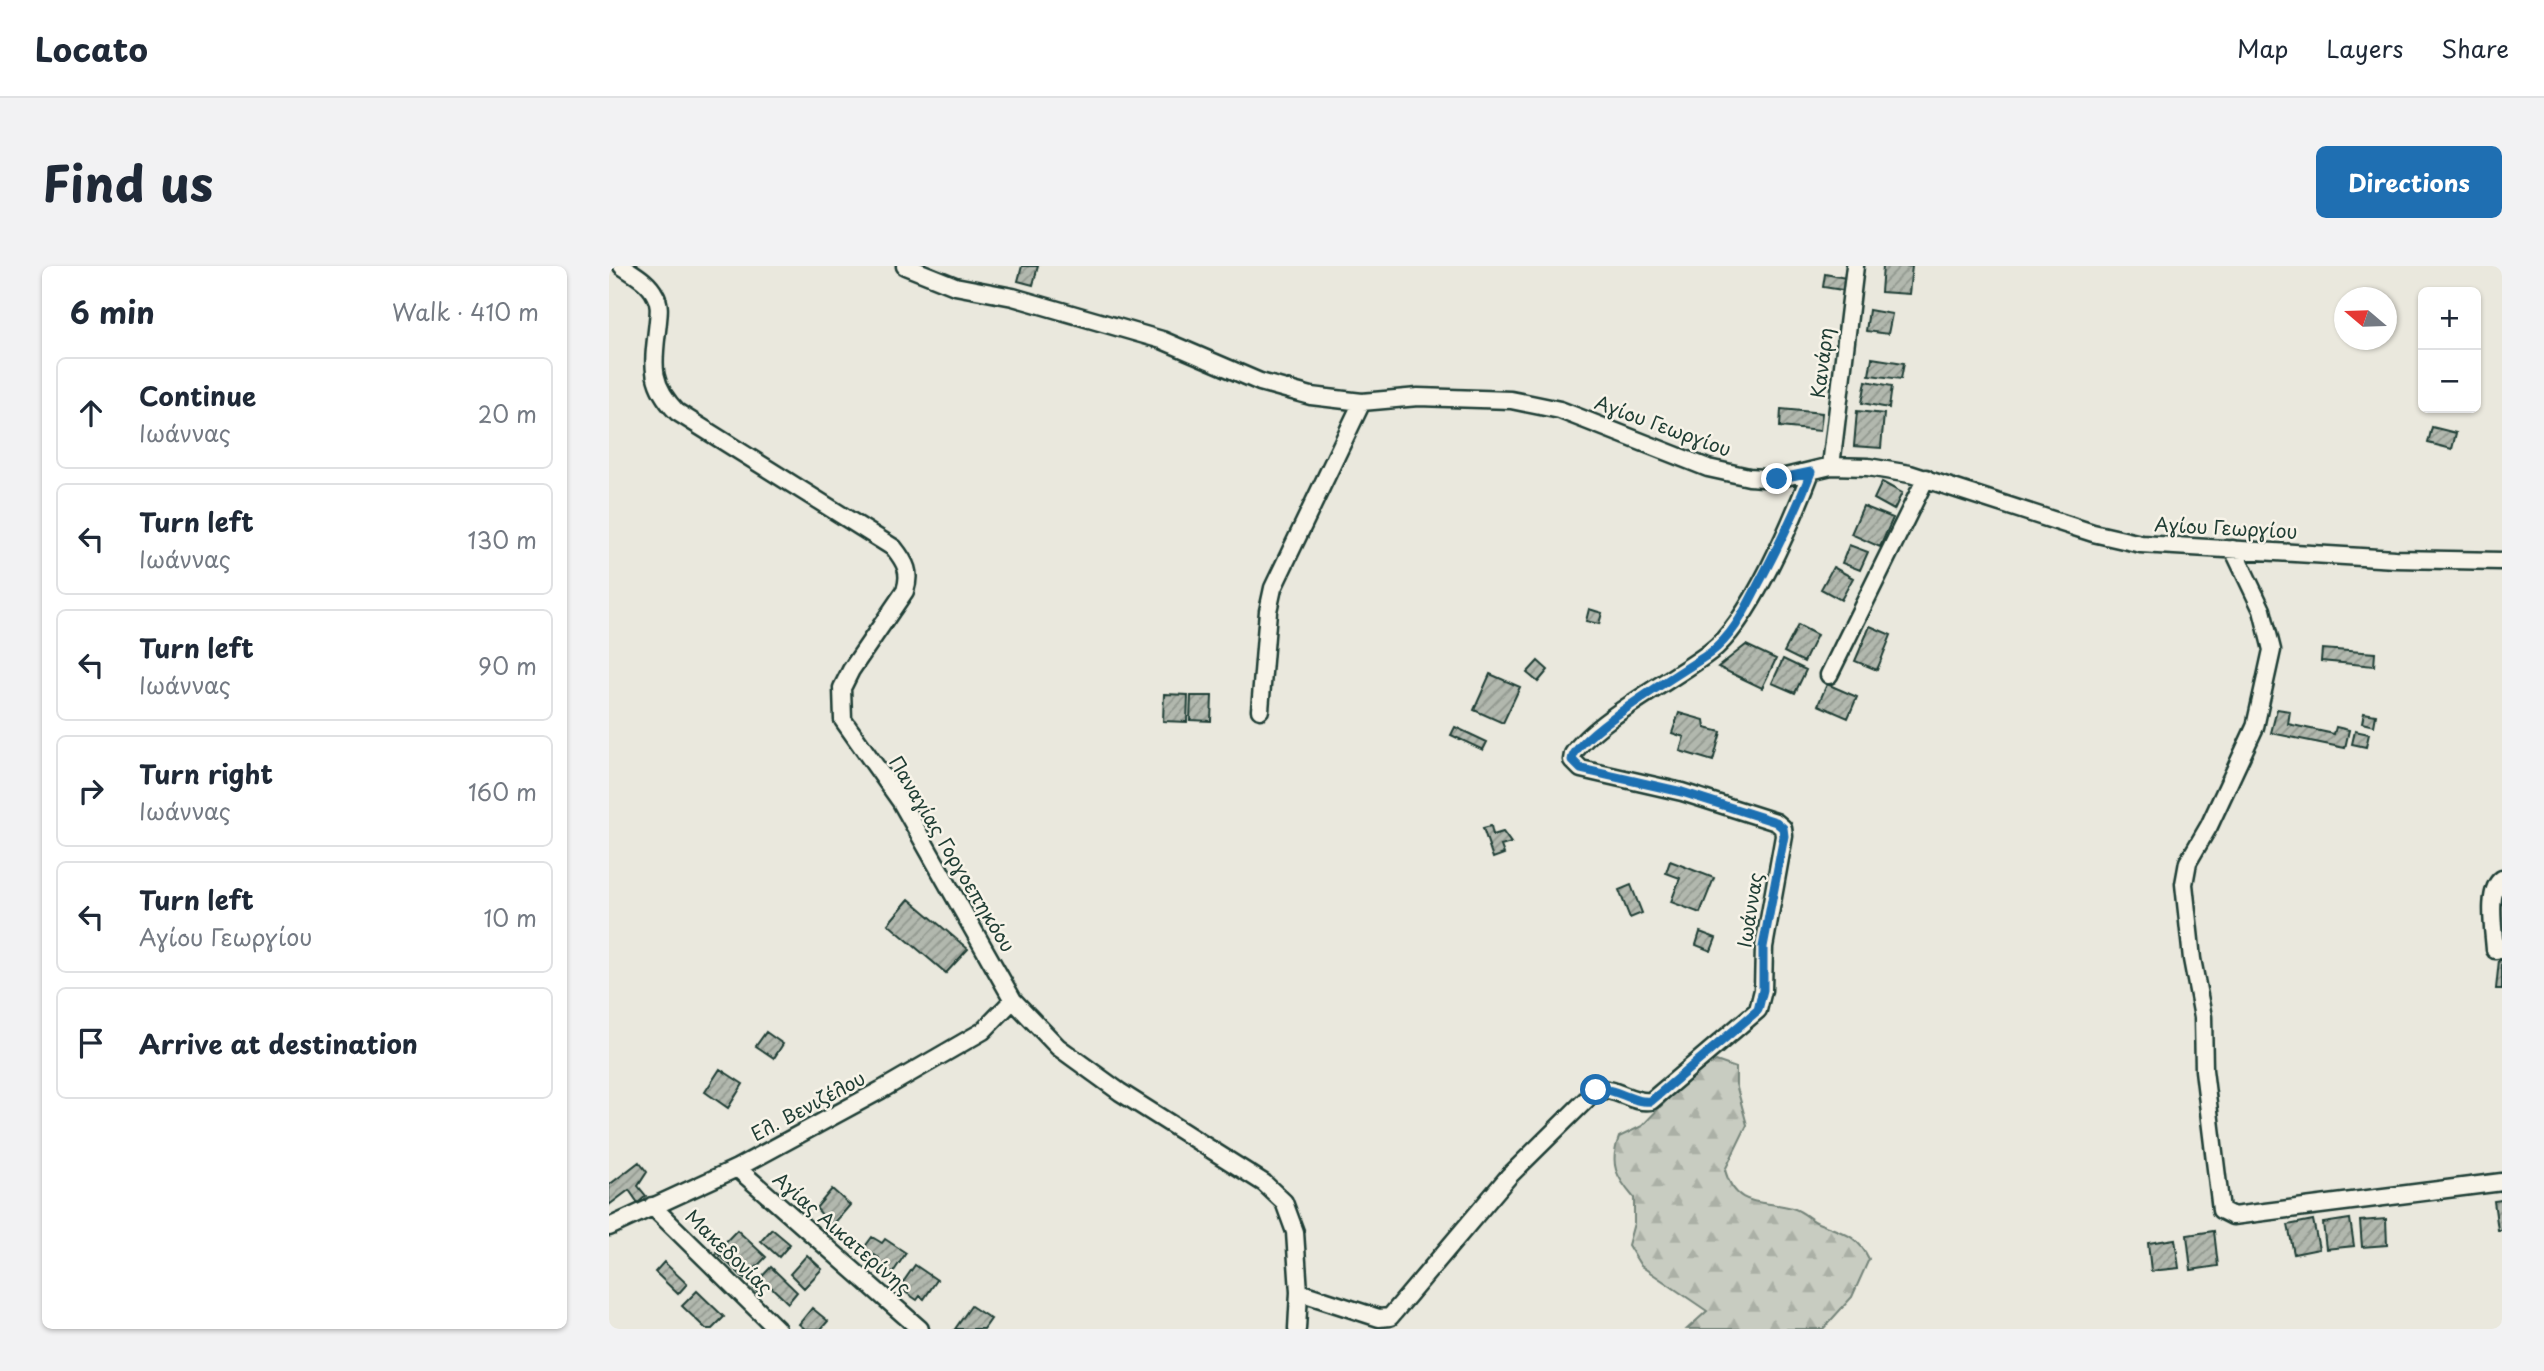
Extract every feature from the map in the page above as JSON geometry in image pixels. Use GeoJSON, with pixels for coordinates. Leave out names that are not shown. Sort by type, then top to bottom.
{"type":"FeatureCollection","features":[{"type":"Feature","properties":{"kind":"street","name":"Παναγίας Γοργοεπηκόου"},"geometry":{"type":"LineString","coordinates":[[622,266],[649,285],[659,307],[653,366],[656,384],[677,412],[894,548],[904,561],[909,578],[905,591],[851,670],[842,688],[843,720],[901,802],[1013,1000],[1058,1047],[1120,1092],[1264,1183],[1284,1202],[1295,1232],[1299,1292],[1297,1329]]}},
{"type":"Feature","properties":{"kind":"street","name":"Αγίου Γεωργίου"},"geometry":{"type":"LineString","coordinates":[[905,266],[955,286],[1013,297],[1162,340],[1286,391],[1361,402],[1418,397],[1511,400],[1560,410],[1708,468],[1749,477],[1777,479],[1831,466],[1868,467],[1926,478],[2083,529],[2141,544],[2179,549],[2502,561]]}},
{"type":"Feature","properties":{"kind":"street","name":"Κανάρη"},"geometry":{"type":"LineString","coordinates":[[1831,466],[1855,266]]}},
{"type":"Feature","properties":{"kind":"street"},"geometry":{"type":"LineString","coordinates":[[1260,710],[1268,611],[1273,588],[1361,402]]}},
{"type":"Feature","properties":{"kind":"street","name":"Ιωάννας"},"geometry":{"type":"LineString","coordinates":[[1299,1292],[1379,1318],[1390,1317],[1509,1176],[1596,1090],[1606,1089],[1641,1101],[1651,1101],[1758,1010],[1763,990],[1763,947],[1784,836],[1783,828],[1776,822],[1682,792],[1581,769],[1572,760],[1573,754],[1606,723],[1711,652],[1737,626],[1794,518],[1811,472]]}},
{"type":"Feature","properties":{"kind":"street"},"geometry":{"type":"LineString","coordinates":[[1829,675],[1926,478]]}},
{"type":"Feature","properties":{"kind":"street"},"geometry":{"type":"LineString","coordinates":[[2233,549],[2262,610],[2272,650],[2255,727],[2209,826],[2188,862],[2184,884],[2192,960],[2203,1017],[2204,1070],[2221,1210],[2233,1216],[2502,1182]]}},
{"type":"Feature","properties":{"kind":"street"},"geometry":{"type":"LineString","coordinates":[[2502,879],[2495,887],[2493,910],[2495,950],[2502,949]]}},
{"type":"Feature","properties":{"kind":"street","name":"Ελ. Βενιζέλου"},"geometry":{"type":"LineString","coordinates":[[609,1227],[737,1168],[983,1031],[1013,1000]]}},
{"type":"Feature","properties":{"kind":"street","name":"Αγίας Αικατερίνης"},"geometry":{"type":"LineString","coordinates":[[737,1168],[920,1329]]}},
{"type":"Feature","properties":{"kind":"street","name":"Μακεδονίας"},"geometry":{"type":"LineString","coordinates":[[652,1206],[777,1329]]}},
{"type":"Feature","properties":{"kind":"green space"},"geometry":{"type":"Polygon","coordinates":[[[1716,1061],[1736,1068],[1736,1084],[1747,1125],[1725,1170],[1736,1192],[1753,1201],[1795,1209],[1818,1223],[1848,1235],[1859,1244],[1869,1259],[1852,1297],[1823,1329],[1687,1329],[1707,1311],[1641,1266],[1628,1245],[1634,1223],[1634,1198],[1616,1170],[1615,1155],[1619,1137],[1642,1126],[1691,1075],[1716,1061]]]}},
{"type":"Feature","properties":{"kind":"building"},"geometry":{"type":"Polygon","coordinates":[[[1022,266],[1038,266],[1033,285],[1018,281],[1022,266]]]}},
{"type":"Feature","properties":{"kind":"building"},"geometry":{"type":"Polygon","coordinates":[[[1883,266],[1912,266],[1909,294],[1881,292],[1883,266]]]}},
{"type":"Feature","properties":{"kind":"building"},"geometry":{"type":"Polygon","coordinates":[[[1825,274],[1851,279],[1849,291],[1823,287],[1825,274]]]}},
{"type":"Feature","properties":{"kind":"building"},"geometry":{"type":"Polygon","coordinates":[[[1869,310],[1892,314],[1888,334],[1866,331],[1869,310]]]}},
{"type":"Feature","properties":{"kind":"building"},"geometry":{"type":"Polygon","coordinates":[[[1872,358],[1904,363],[1901,379],[1869,375],[1872,358]]]}},
{"type":"Feature","properties":{"kind":"building"},"geometry":{"type":"Polygon","coordinates":[[[1866,381],[1892,386],[1889,408],[1862,403],[1866,381]]]}},
{"type":"Feature","properties":{"kind":"building"},"geometry":{"type":"Polygon","coordinates":[[[1781,409],[1822,413],[1820,431],[1780,427],[1781,409]]]}},
{"type":"Feature","properties":{"kind":"building"},"geometry":{"type":"Polygon","coordinates":[[[1857,411],[1884,414],[1881,448],[1854,446],[1857,411]]]}},
{"type":"Feature","properties":{"kind":"building"},"geometry":{"type":"Polygon","coordinates":[[[2432,427],[2456,433],[2452,449],[2428,443],[2432,427]]]}},
{"type":"Feature","properties":{"kind":"building"},"geometry":{"type":"Polygon","coordinates":[[[1882,482],[1902,493],[1894,510],[1874,499],[1882,482]]]}},
{"type":"Feature","properties":{"kind":"building"},"geometry":{"type":"Polygon","coordinates":[[[1863,506],[1893,518],[1880,547],[1851,534],[1863,506]]]}},
{"type":"Feature","properties":{"kind":"building"},"geometry":{"type":"Polygon","coordinates":[[[1849,545],[1868,552],[1860,570],[1842,563],[1849,545]]]}},
{"type":"Feature","properties":{"kind":"building"},"geometry":{"type":"Polygon","coordinates":[[[1833,567],[1853,578],[1841,600],[1821,589],[1833,567]]]}},
{"type":"Feature","properties":{"kind":"building"},"geometry":{"type":"Polygon","coordinates":[[[1589,609],[1602,613],[1599,624],[1586,621],[1589,609]]]}},
{"type":"Feature","properties":{"kind":"building"},"geometry":{"type":"Polygon","coordinates":[[[1798,625],[1817,635],[1804,662],[1784,652],[1798,625]]]}},
{"type":"Feature","properties":{"kind":"building"},"geometry":{"type":"Polygon","coordinates":[[[1870,626],[1891,635],[1877,670],[1855,661],[1870,626]]]}},
{"type":"Feature","properties":{"kind":"building"},"geometry":{"type":"Polygon","coordinates":[[[1746,645],[1776,659],[1762,688],[1718,667],[1746,645]]]}},
{"type":"Feature","properties":{"kind":"building"},"geometry":{"type":"Polygon","coordinates":[[[2322,649],[2375,653],[2374,666],[2321,661],[2322,649]]]}},
{"type":"Feature","properties":{"kind":"building"},"geometry":{"type":"Polygon","coordinates":[[[1783,659],[1806,670],[1795,693],[1772,683],[1783,659]]]}},
{"type":"Feature","properties":{"kind":"building"},"geometry":{"type":"Polygon","coordinates":[[[1538,661],[1548,670],[1538,682],[1527,673],[1538,661]]]}},
{"type":"Feature","properties":{"kind":"building"},"geometry":{"type":"Polygon","coordinates":[[[1490,674],[1520,687],[1503,723],[1474,710],[1490,674]]]}},
{"type":"Feature","properties":{"kind":"building"},"geometry":{"type":"Polygon","coordinates":[[[1827,684],[1857,697],[1848,718],[1818,705],[1827,684]]]}},
{"type":"Feature","properties":{"kind":"building"},"geometry":{"type":"Polygon","coordinates":[[[1164,694],[1188,695],[1187,722],[1163,721],[1164,694]]]}},
{"type":"Feature","properties":{"kind":"building"},"geometry":{"type":"Polygon","coordinates":[[[1191,696],[1212,696],[1211,721],[1190,720],[1191,696]]]}},
{"type":"Feature","properties":{"kind":"building"},"geometry":{"type":"Polygon","coordinates":[[[2277,709],[2290,711],[2288,724],[2334,734],[2336,727],[2349,730],[2345,748],[2271,733],[2277,709]]]}},
{"type":"Feature","properties":{"kind":"building"},"geometry":{"type":"Polygon","coordinates":[[[1679,713],[1704,720],[1705,728],[1721,732],[1713,761],[1680,751],[1684,737],[1672,733],[1679,713]]]}},
{"type":"Feature","properties":{"kind":"building"},"geometry":{"type":"Polygon","coordinates":[[[2364,713],[2376,715],[2374,726],[2362,723],[2364,713]]]}},
{"type":"Feature","properties":{"kind":"building"},"geometry":{"type":"Polygon","coordinates":[[[1455,727],[1487,742],[1483,750],[1451,735],[1455,727]]]}},
{"type":"Feature","properties":{"kind":"building"},"geometry":{"type":"Polygon","coordinates":[[[2355,731],[2369,734],[2366,747],[2352,744],[2355,731]]]}},
{"type":"Feature","properties":{"kind":"building"},"geometry":{"type":"Polygon","coordinates":[[[1491,826],[1493,835],[1503,832],[1511,843],[1501,846],[1504,854],[1493,858],[1483,828],[1491,826]]]}},
{"type":"Feature","properties":{"kind":"building"},"geometry":{"type":"Polygon","coordinates":[[[1670,861],[1714,878],[1700,913],[1671,902],[1680,878],[1666,873],[1670,861]]]}},
{"type":"Feature","properties":{"kind":"building"},"geometry":{"type":"Polygon","coordinates":[[[1631,885],[1642,913],[1630,918],[1619,890],[1631,885]]]}},
{"type":"Feature","properties":{"kind":"building"},"geometry":{"type":"Polygon","coordinates":[[[909,899],[968,949],[946,973],[888,924],[909,899]]]}},
{"type":"Feature","properties":{"kind":"building"},"geometry":{"type":"Polygon","coordinates":[[[1700,932],[1716,938],[1711,951],[1696,945],[1700,932]]]}},
{"type":"Feature","properties":{"kind":"building"},"geometry":{"type":"Polygon","coordinates":[[[2499,960],[2502,960],[2502,989],[2496,989],[2499,960]]]}},
{"type":"Feature","properties":{"kind":"building"},"geometry":{"type":"Polygon","coordinates":[[[766,1032],[783,1044],[774,1058],[756,1046],[766,1032]]]}},
{"type":"Feature","properties":{"kind":"building"},"geometry":{"type":"Polygon","coordinates":[[[720,1069],[743,1084],[728,1108],[705,1092],[720,1069]]]}},
{"type":"Feature","properties":{"kind":"building"},"geometry":{"type":"Polygon","coordinates":[[[639,1162],[647,1172],[638,1186],[646,1196],[638,1203],[629,1190],[609,1205],[609,1185],[639,1162]]]}},
{"type":"Feature","properties":{"kind":"building"},"geometry":{"type":"Polygon","coordinates":[[[832,1189],[850,1205],[832,1226],[816,1208],[832,1189]]]}},
{"type":"Feature","properties":{"kind":"building"},"geometry":{"type":"Polygon","coordinates":[[[2502,1200],[2502,1230],[2498,1230],[2494,1201],[2502,1200]]]}},
{"type":"Feature","properties":{"kind":"building"},"geometry":{"type":"Polygon","coordinates":[[[2350,1219],[2354,1246],[2326,1249],[2323,1223],[2350,1219]]]}},
{"type":"Feature","properties":{"kind":"building"},"geometry":{"type":"Polygon","coordinates":[[[2386,1219],[2387,1245],[2362,1247],[2360,1221],[2386,1219]]]}},
{"type":"Feature","properties":{"kind":"building"},"geometry":{"type":"Polygon","coordinates":[[[2313,1220],[2319,1249],[2294,1254],[2288,1225],[2313,1220]]]}},
{"type":"Feature","properties":{"kind":"building"},"geometry":{"type":"Polygon","coordinates":[[[772,1229],[790,1244],[779,1257],[761,1241],[772,1229]]]}},
{"type":"Feature","properties":{"kind":"building"},"geometry":{"type":"Polygon","coordinates":[[[737,1230],[766,1257],[745,1279],[716,1252],[737,1230]]]}},
{"type":"Feature","properties":{"kind":"building"},"geometry":{"type":"Polygon","coordinates":[[[2214,1231],[2218,1266],[2191,1270],[2187,1235],[2214,1231]]]}},
{"type":"Feature","properties":{"kind":"building"},"geometry":{"type":"Polygon","coordinates":[[[872,1237],[882,1243],[885,1239],[906,1253],[892,1274],[878,1265],[879,1258],[864,1248],[872,1237]]]}},
{"type":"Feature","properties":{"kind":"building"},"geometry":{"type":"Polygon","coordinates":[[[2175,1239],[2179,1268],[2151,1271],[2148,1243],[2175,1239]]]}},
{"type":"Feature","properties":{"kind":"building"},"geometry":{"type":"Polygon","coordinates":[[[807,1255],[822,1269],[804,1288],[790,1274],[807,1255]]]}},
{"type":"Feature","properties":{"kind":"building"},"geometry":{"type":"Polygon","coordinates":[[[664,1262],[687,1284],[678,1294],[655,1272],[664,1262]]]}},
{"type":"Feature","properties":{"kind":"building"},"geometry":{"type":"Polygon","coordinates":[[[915,1265],[937,1280],[924,1299],[920,1296],[917,1300],[899,1288],[915,1265]]]}},
{"type":"Feature","properties":{"kind":"building"},"geometry":{"type":"Polygon","coordinates":[[[771,1267],[797,1292],[788,1303],[767,1283],[758,1293],[752,1287],[771,1267]]]}},
{"type":"Feature","properties":{"kind":"building"},"geometry":{"type":"Polygon","coordinates":[[[697,1291],[724,1317],[712,1329],[706,1329],[682,1306],[697,1291]]]}},
{"type":"Feature","properties":{"kind":"building"},"geometry":{"type":"Polygon","coordinates":[[[971,1306],[991,1319],[984,1329],[955,1329],[971,1306]]]}},
{"type":"Feature","properties":{"kind":"building"},"geometry":{"type":"Polygon","coordinates":[[[812,1308],[828,1321],[821,1329],[805,1329],[799,1324],[812,1308]]]}},
{"type":"Feature","properties":{"kind":"route"},"geometry":{"type":"LineString","coordinates":[[1596,1090],[1606,1089],[1641,1101],[1651,1101],[1725,1035],[1758,1010],[1762,1000],[1763,947],[1784,836],[1780,824],[1682,792],[1581,769],[1572,760],[1576,748],[1606,723],[1711,652],[1737,626],[1794,518],[1811,472],[1777,479]]}}]}
